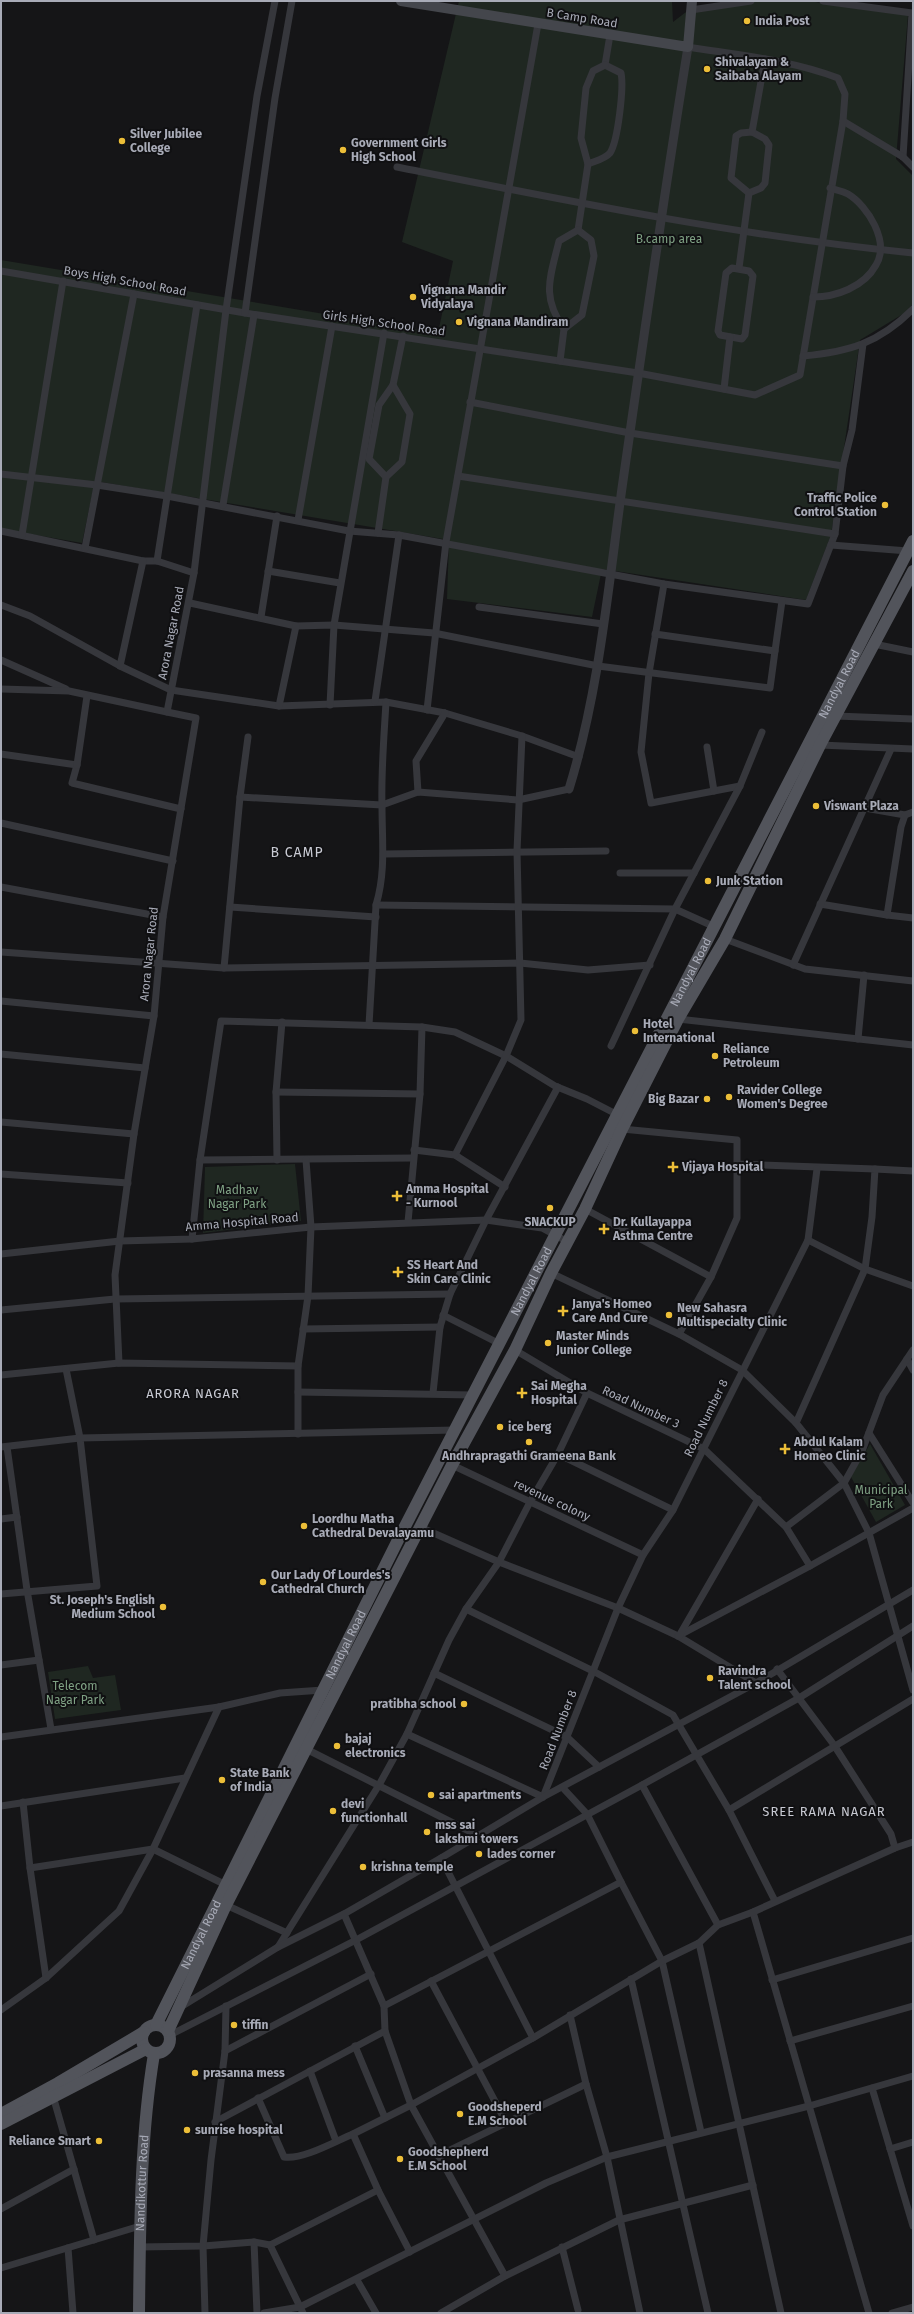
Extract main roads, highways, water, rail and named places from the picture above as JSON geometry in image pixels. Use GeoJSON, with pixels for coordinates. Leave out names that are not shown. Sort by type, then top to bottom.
{"type":"FeatureCollection","features":[{"type":"Feature","properties":{"kind":"main road","name":"B Camp Road"},"geometry":{"type":"LineString","coordinates":[[401,1],[688,47],[692,6]]}},
{"type":"Feature","properties":{"kind":"main road","name":"Nandyal Road"},"geometry":{"type":"LineString","coordinates":[[156,2025],[323,1690],[455,1430],[910,546]]}},
{"type":"Feature","properties":{"kind":"main road","name":"Nandyal Road"},"geometry":{"type":"LineString","coordinates":[[169,2033],[226,1905],[452,1465],[515,1350],[551,1273],[585,1209],[622,1129],[678,1019],[725,939],[820,745],[913,570]]}},
{"type":"Feature","properties":{"kind":"main road"},"geometry":{"type":"LineString","coordinates":[[1,2114],[58,2083],[156,2025],[169,2033],[167,2049],[159,2054],[150,2052],[53,2096],[1,2124]]}},
{"type":"Feature","properties":{"kind":"main road"},"geometry":{"type":"LineString","coordinates":[[144,2032],[142,2041],[150,2052]]}},
{"type":"Feature","properties":{"kind":"main road","name":"Nandikottur Road"},"geometry":{"type":"LineString","coordinates":[[139,2313],[140,2226],[150,2079],[150,2052]]}},
{"type":"Feature","properties":{"kind":"place","name":"India Post"},"geometry":{"type":"Point","coordinates":[747,21]}},
{"type":"Feature","properties":{"kind":"place","name":"Shivalayam & Saibaba Alayam"},"geometry":{"type":"Point","coordinates":[707,69]}},
{"type":"Feature","properties":{"kind":"place","name":"Silver Jubilee College"},"geometry":{"type":"Point","coordinates":[122,141]}},
{"type":"Feature","properties":{"kind":"place","name":"Government Girls High School"},"geometry":{"type":"Point","coordinates":[343,150]}},
{"type":"Feature","properties":{"kind":"place","name":"Vignana Mandir Vidyalaya"},"geometry":{"type":"Point","coordinates":[413,297]}},
{"type":"Feature","properties":{"kind":"place","name":"Vignana Mandiram"},"geometry":{"type":"Point","coordinates":[459,322]}},
{"type":"Feature","properties":{"kind":"place","name":"Traffic Police Control Station"},"geometry":{"type":"Point","coordinates":[885,505]}},
{"type":"Feature","properties":{"kind":"place","name":"Viswant Plaza"},"geometry":{"type":"Point","coordinates":[816,806]}},
{"type":"Feature","properties":{"kind":"place","name":"Junk Station"},"geometry":{"type":"Point","coordinates":[708,881]}},
{"type":"Feature","properties":{"kind":"place","name":"Hotel International"},"geometry":{"type":"Point","coordinates":[635,1031]}},
{"type":"Feature","properties":{"kind":"place","name":"Reliance Petroleum"},"geometry":{"type":"Point","coordinates":[715,1056]}},
{"type":"Feature","properties":{"kind":"place","name":"Ravider College Women's Degree"},"geometry":{"type":"Point","coordinates":[729,1097]}},
{"type":"Feature","properties":{"kind":"place","name":"Big Bazar"},"geometry":{"type":"Point","coordinates":[707,1099]}},
{"type":"Feature","properties":{"kind":"place","name":"Vijaya Hospital"},"geometry":{"type":"Point","coordinates":[673,1167]}},
{"type":"Feature","properties":{"kind":"place","name":"Amma Hospital - Kurnool"},"geometry":{"type":"Point","coordinates":[397,1196]}},
{"type":"Feature","properties":{"kind":"place","name":"SNACKUP"},"geometry":{"type":"Point","coordinates":[550,1208]}},
{"type":"Feature","properties":{"kind":"place","name":"Dr. Kullayappa Asthma Centre"},"geometry":{"type":"Point","coordinates":[604,1229]}},
{"type":"Feature","properties":{"kind":"place","name":"SS Heart And Skin Care Clinic"},"geometry":{"type":"Point","coordinates":[398,1272]}},
{"type":"Feature","properties":{"kind":"place","name":"Janya's Homeo Care And Cure"},"geometry":{"type":"Point","coordinates":[563,1311]}},
{"type":"Feature","properties":{"kind":"place","name":"New Sahasra Multispecialty Clinic"},"geometry":{"type":"Point","coordinates":[669,1315]}},
{"type":"Feature","properties":{"kind":"place","name":"Master Minds Junior College"},"geometry":{"type":"Point","coordinates":[548,1343]}},
{"type":"Feature","properties":{"kind":"place","name":"Sai Megha Hospital"},"geometry":{"type":"Point","coordinates":[522,1393]}},
{"type":"Feature","properties":{"kind":"place","name":"ice berg"},"geometry":{"type":"Point","coordinates":[500,1427]}},
{"type":"Feature","properties":{"kind":"place","name":"Andhrapragathi Grameena Bank"},"geometry":{"type":"Point","coordinates":[529,1442]}},
{"type":"Feature","properties":{"kind":"place","name":"Abdul Kalam Homeo Clinic"},"geometry":{"type":"Point","coordinates":[785,1449]}},
{"type":"Feature","properties":{"kind":"place","name":"Loordhu Matha Cathedral Devalayamu"},"geometry":{"type":"Point","coordinates":[304,1526]}},
{"type":"Feature","properties":{"kind":"place","name":"Our Lady Of Lourdes's Cathedral Church"},"geometry":{"type":"Point","coordinates":[263,1582]}},
{"type":"Feature","properties":{"kind":"place","name":"St. Joseph's English Medium School"},"geometry":{"type":"Point","coordinates":[163,1607]}},
{"type":"Feature","properties":{"kind":"place","name":"Ravindra Talent school"},"geometry":{"type":"Point","coordinates":[710,1678]}},
{"type":"Feature","properties":{"kind":"place","name":"pratibha school"},"geometry":{"type":"Point","coordinates":[464,1704]}},
{"type":"Feature","properties":{"kind":"place","name":"bajaj electronics"},"geometry":{"type":"Point","coordinates":[337,1746]}},
{"type":"Feature","properties":{"kind":"place","name":"State Bank of India"},"geometry":{"type":"Point","coordinates":[222,1780]}},
{"type":"Feature","properties":{"kind":"place","name":"sai apartments"},"geometry":{"type":"Point","coordinates":[431,1795]}},
{"type":"Feature","properties":{"kind":"place","name":"devi functionhall"},"geometry":{"type":"Point","coordinates":[333,1811]}},
{"type":"Feature","properties":{"kind":"place","name":"mss sai lakshmi towers"},"geometry":{"type":"Point","coordinates":[427,1832]}},
{"type":"Feature","properties":{"kind":"place","name":"lades corner"},"geometry":{"type":"Point","coordinates":[479,1854]}},
{"type":"Feature","properties":{"kind":"place","name":"krishna temple"},"geometry":{"type":"Point","coordinates":[363,1867]}},
{"type":"Feature","properties":{"kind":"place","name":"tiffin"},"geometry":{"type":"Point","coordinates":[234,2025]}},
{"type":"Feature","properties":{"kind":"place","name":"prasanna mess"},"geometry":{"type":"Point","coordinates":[195,2073]}},
{"type":"Feature","properties":{"kind":"place","name":"Goodsheperd E.M School"},"geometry":{"type":"Point","coordinates":[460,2114]}},
{"type":"Feature","properties":{"kind":"place","name":"sunrise hospital"},"geometry":{"type":"Point","coordinates":[187,2130]}},
{"type":"Feature","properties":{"kind":"place","name":"Reliance Smart"},"geometry":{"type":"Point","coordinates":[99,2141]}},
{"type":"Feature","properties":{"kind":"place","name":"Goodshepherd E.M School"},"geometry":{"type":"Point","coordinates":[400,2159]}},
{"type":"Feature","properties":{"kind":"district","name":"B CAMP"},"geometry":{"type":"Point","coordinates":[297,852]}},
{"type":"Feature","properties":{"kind":"district","name":"ARORA NAGAR"},"geometry":{"type":"Point","coordinates":[193,1393]}},
{"type":"Feature","properties":{"kind":"district","name":"SREE RAMA NAGAR"},"geometry":{"type":"Point","coordinates":[824,1811]}},
{"type":"Feature","properties":{"kind":"park label","name":"B.camp area"},"geometry":{"type":"Point","coordinates":[669,239]}},
{"type":"Feature","properties":{"kind":"park label","name":"Madhav Nagar Park"},"geometry":{"type":"Point","coordinates":[237,1197]}},
{"type":"Feature","properties":{"kind":"park label","name":"Municipal Park"},"geometry":{"type":"Point","coordinates":[881,1497]}},
{"type":"Feature","properties":{"kind":"park label","name":"Telecom Nagar Park"},"geometry":{"type":"Point","coordinates":[75,1693]}}]}
